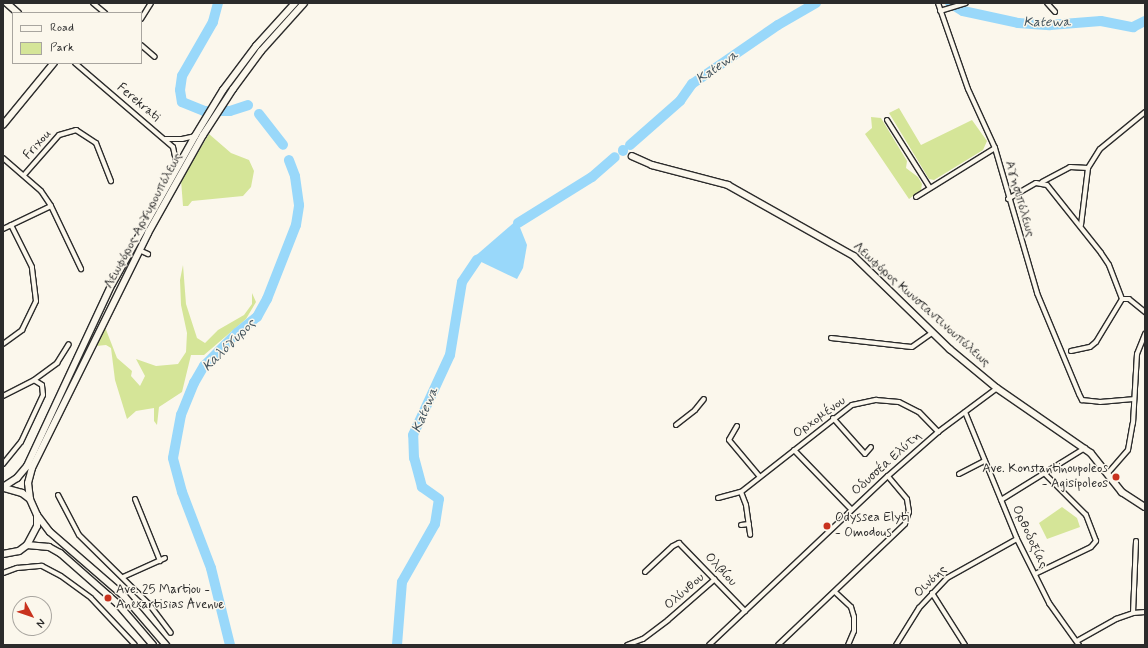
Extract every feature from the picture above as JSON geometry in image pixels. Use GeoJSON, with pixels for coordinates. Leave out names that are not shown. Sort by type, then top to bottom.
{"type":"FeatureCollection","features":[{"type":"Feature","properties":{"kind":"main road","name":"Λεωφόρος Αργυρουπόλεως"},"geometry":{"type":"LineString","coordinates":[[29,467],[112,284],[177,166],[223,90],[256,46],[295,3]]}},
{"type":"Feature","properties":{"kind":"main road","name":"Λεωφόρος Αργυρουπόλεως"},"geometry":{"type":"LineString","coordinates":[[29,467],[139,250],[203,135],[233,89],[261,51],[304,3]]}},
{"type":"Feature","properties":{"kind":"main road"},"geometry":{"type":"LineString","coordinates":[[3,487],[17,478],[29,467]]}},
{"type":"Feature","properties":{"kind":"main road"},"geometry":{"type":"LineString","coordinates":[[29,467],[28,483],[30,500],[37,514],[50,532],[124,596],[166,645]]}},
{"type":"Feature","properties":{"kind":"main road"},"geometry":{"type":"LineString","coordinates":[[3,487],[22,493],[30,500]]}},
{"type":"Feature","properties":{"kind":"main road"},"geometry":{"type":"LineString","coordinates":[[3,554],[19,551],[27,545],[34,536],[37,514]]}},
{"type":"Feature","properties":{"kind":"main road"},"geometry":{"type":"LineString","coordinates":[[27,545],[49,547],[60,553],[112,599],[153,645]]}},
{"type":"Feature","properties":{"kind":"street"},"geometry":{"type":"LineString","coordinates":[[6,3],[17,12]]}},
{"type":"Feature","properties":{"kind":"street"},"geometry":{"type":"LineString","coordinates":[[93,3],[104,12]]}},
{"type":"Feature","properties":{"kind":"street"},"geometry":{"type":"LineString","coordinates":[[142,17],[151,3]]}},
{"type":"Feature","properties":{"kind":"street","name":"Αγησιπόλεως"},"geometry":{"type":"LineString","coordinates":[[938,3],[968,89],[995,148],[1008,199],[1037,293],[1082,400],[1100,402],[1133,399]]}},
{"type":"Feature","properties":{"kind":"street"},"geometry":{"type":"LineString","coordinates":[[940,11],[947,7],[966,3]]}},
{"type":"Feature","properties":{"kind":"street"},"geometry":{"type":"LineString","coordinates":[[1048,3],[1055,12]]}},
{"type":"Feature","properties":{"kind":"street"},"geometry":{"type":"LineString","coordinates":[[142,46],[155,57]]}},
{"type":"Feature","properties":{"kind":"street"},"geometry":{"type":"LineString","coordinates":[[3,125],[53,64]]}},
{"type":"Feature","properties":{"kind":"street","name":"Ferekrati"},"geometry":{"type":"LineString","coordinates":[[75,64],[165,139],[182,139],[195,136]]}},
{"type":"Feature","properties":{"kind":"street"},"geometry":{"type":"LineString","coordinates":[[1081,225],[1088,168],[1100,149],[1145,112]]}},
{"type":"Feature","properties":{"kind":"street"},"geometry":{"type":"LineString","coordinates":[[887,120],[930,188]]}},
{"type":"Feature","properties":{"kind":"street","name":"Frixou"},"geometry":{"type":"LineString","coordinates":[[24,175],[59,135],[76,130],[96,143],[110,181]]}},
{"type":"Feature","properties":{"kind":"street"},"geometry":{"type":"LineString","coordinates":[[165,139],[177,154],[177,166]]}},
{"type":"Feature","properties":{"kind":"street"},"geometry":{"type":"LineString","coordinates":[[916,197],[995,148]]}},
{"type":"Feature","properties":{"kind":"street","name":"Λεωφόρος Κωνσταντινουπόλεως"},"geometry":{"type":"LineString","coordinates":[[632,156],[652,165],[728,185],[846,251],[862,263],[932,333],[997,388],[1085,448],[1122,492],[1145,507]]}},
{"type":"Feature","properties":{"kind":"street"},"geometry":{"type":"LineString","coordinates":[[3,158],[41,191],[51,206],[81,269]]}},
{"type":"Feature","properties":{"kind":"street"},"geometry":{"type":"LineString","coordinates":[[1008,199],[1036,182],[1042,182],[1070,167],[1088,168]]}},
{"type":"Feature","properties":{"kind":"street"},"geometry":{"type":"LineString","coordinates":[[1042,182],[1081,225],[1109,265],[1122,299]]}},
{"type":"Feature","properties":{"kind":"street"},"geometry":{"type":"LineString","coordinates":[[3,229],[51,206]]}},
{"type":"Feature","properties":{"kind":"street"},"geometry":{"type":"LineString","coordinates":[[3,344],[22,330],[36,301],[32,267],[11,225]]}},
{"type":"Feature","properties":{"kind":"street"},"geometry":{"type":"LineString","coordinates":[[139,250],[148,254]]}},
{"type":"Feature","properties":{"kind":"street"},"geometry":{"type":"LineString","coordinates":[[1122,299],[1128,299],[1145,312]]}},
{"type":"Feature","properties":{"kind":"street"},"geometry":{"type":"LineString","coordinates":[[1071,351],[1090,347],[1096,342],[1122,299]]}},
{"type":"Feature","properties":{"kind":"street"},"geometry":{"type":"LineString","coordinates":[[831,338],[912,347],[932,333]]}},
{"type":"Feature","properties":{"kind":"street"},"geometry":{"type":"LineString","coordinates":[[1108,474],[1128,450],[1133,423],[1133,399],[1137,354],[1145,334]]}},
{"type":"Feature","properties":{"kind":"street"},"geometry":{"type":"LineString","coordinates":[[3,396],[34,380],[57,363],[69,344]]}},
{"type":"Feature","properties":{"kind":"street"},"geometry":{"type":"LineString","coordinates":[[3,464],[21,442],[43,396],[42,385],[34,380]]}},
{"type":"Feature","properties":{"kind":"street","name":"Οδυσσέα Ελύτη"},"geometry":{"type":"LineString","coordinates":[[709,645],[851,509],[938,432],[997,388]]}},
{"type":"Feature","properties":{"kind":"street"},"geometry":{"type":"LineString","coordinates":[[676,425],[695,410],[704,399]]}},
{"type":"Feature","properties":{"kind":"street","name":"Ορχομένου"},"geometry":{"type":"LineString","coordinates":[[718,498],[741,492],[833,418],[852,405],[887,400],[911,406],[938,432]]}},
{"type":"Feature","properties":{"kind":"street","name":"Ορθοδοξίας"},"geometry":{"type":"LineString","coordinates":[[965,412],[1017,539],[1049,603],[1078,643]]}},
{"type":"Feature","properties":{"kind":"street"},"geometry":{"type":"LineString","coordinates":[[833,418],[865,454],[871,448]]}},
{"type":"Feature","properties":{"kind":"street"},"geometry":{"type":"LineString","coordinates":[[737,426],[729,440],[760,477]]}},
{"type":"Feature","properties":{"kind":"street"},"geometry":{"type":"LineString","coordinates":[[1001,500],[1046,475],[1085,448]]}},
{"type":"Feature","properties":{"kind":"street"},"geometry":{"type":"LineString","coordinates":[[794,450],[851,509]]}},
{"type":"Feature","properties":{"kind":"street"},"geometry":{"type":"LineString","coordinates":[[960,474],[985,461]]}},
{"type":"Feature","properties":{"kind":"street"},"geometry":{"type":"LineString","coordinates":[[1035,574],[1091,547],[1096,541],[1086,515],[1046,475]]}},
{"type":"Feature","properties":{"kind":"street"},"geometry":{"type":"LineString","coordinates":[[778,645],[902,529],[908,518],[907,499],[888,476]]}},
{"type":"Feature","properties":{"kind":"street"},"geometry":{"type":"LineString","coordinates":[[741,492],[746,505],[750,535]]}},
{"type":"Feature","properties":{"kind":"street"},"geometry":{"type":"LineString","coordinates":[[58,495],[79,536],[123,577],[171,633]]}},
{"type":"Feature","properties":{"kind":"street"},"geometry":{"type":"LineString","coordinates":[[135,498],[160,561]]}},
{"type":"Feature","properties":{"kind":"street"},"geometry":{"type":"LineString","coordinates":[[741,525],[749,524]]}},
{"type":"Feature","properties":{"kind":"street","name":"Οινόης"},"geometry":{"type":"LineString","coordinates":[[896,645],[932,593],[956,571],[1017,539]]}},
{"type":"Feature","properties":{"kind":"street"},"geometry":{"type":"LineString","coordinates":[[1133,613],[1136,541]]}},
{"type":"Feature","properties":{"kind":"street","name":"Ολβίου"},"geometry":{"type":"LineString","coordinates":[[646,572],[673,546],[679,543],[745,611]]}},
{"type":"Feature","properties":{"kind":"street"},"geometry":{"type":"LineString","coordinates":[[123,577],[165,558]]}},
{"type":"Feature","properties":{"kind":"street"},"geometry":{"type":"LineString","coordinates":[[3,573],[17,568],[42,566],[62,576],[90,598],[135,645]]}},
{"type":"Feature","properties":{"kind":"street","name":"Ολύνθου"},"geometry":{"type":"LineString","coordinates":[[627,645],[643,639],[668,620],[715,579]]}},
{"type":"Feature","properties":{"kind":"street"},"geometry":{"type":"LineString","coordinates":[[835,592],[850,608],[854,617],[854,631],[848,645]]}},
{"type":"Feature","properties":{"kind":"street"},"geometry":{"type":"LineString","coordinates":[[932,593],[965,645]]}},
{"type":"Feature","properties":{"kind":"street"},"geometry":{"type":"LineString","coordinates":[[1078,643],[1116,619],[1133,613],[1145,612]]}},
{"type":"Feature","properties":{"kind":"green space"},"geometry":{"type":"Polygon","coordinates":[[[899,108],[921,145],[972,120],[987,141],[983,150],[934,180],[929,179],[889,113],[899,108]]]}},
{"type":"Feature","properties":{"kind":"green space"},"geometry":{"type":"Polygon","coordinates":[[[871,117],[881,118],[907,161],[906,168],[918,177],[922,184],[921,190],[909,199],[865,134],[872,128],[871,117]]]}},
{"type":"Feature","properties":{"kind":"green space"},"geometry":{"type":"Polygon","coordinates":[[[209,134],[231,153],[249,160],[254,171],[251,187],[243,196],[192,201],[188,206],[183,206],[181,180],[209,134]]]}},
{"type":"Feature","properties":{"kind":"green space"},"geometry":{"type":"Polygon","coordinates":[[[183,265],[186,304],[197,338],[205,343],[218,330],[244,315],[252,304],[252,293],[256,302],[246,319],[204,355],[191,355],[182,392],[159,407],[157,425],[154,421],[154,408],[136,411],[127,419],[115,380],[111,348],[106,345],[96,346],[105,327],[117,358],[132,371],[131,376],[140,386],[145,376],[136,359],[156,366],[178,364],[186,352],[187,333],[181,305],[180,280],[183,265]]]}},
{"type":"Feature","properties":{"kind":"green space"},"geometry":{"type":"Polygon","coordinates":[[[1062,507],[1077,518],[1080,527],[1047,539],[1039,523],[1062,507]]]}},
{"type":"Feature","properties":{"kind":"water"},"geometry":{"type":"Polygon","coordinates":[[[517,220],[527,245],[523,268],[517,279],[473,258],[517,220]]]}},
{"type":"Feature","properties":{"kind":"waterway","name":"Καλόγυρος"},"geometry":{"type":"LineString","coordinates":[[218,3],[213,22],[182,76],[180,90],[182,102],[204,111],[230,111],[248,105]]}},
{"type":"Feature","properties":{"kind":"waterway","name":"Katewa"},"geometry":{"type":"LineString","coordinates":[[630,145],[680,101],[692,84],[778,25],[816,3]]}},
{"type":"Feature","properties":{"kind":"waterway","name":"Katewa"},"geometry":{"type":"LineString","coordinates":[[950,3],[963,11],[1018,23],[1050,25],[1101,21],[1133,27],[1145,21]]}},
{"type":"Feature","properties":{"kind":"waterway","name":"Καλόγυρος"},"geometry":{"type":"LineString","coordinates":[[259,114],[283,145]]}},
{"type":"Feature","properties":{"kind":"waterway","name":"Katewa"},"geometry":{"type":"LineString","coordinates":[[518,223],[592,177],[615,157]]}},
{"type":"Feature","properties":{"kind":"waterway","name":"Καλόγυρος"},"geometry":{"type":"LineString","coordinates":[[230,645],[211,568],[182,492],[173,458],[181,415],[194,383],[204,366],[237,333],[257,317],[267,299],[296,225],[299,205],[295,176],[289,160]]}},
{"type":"Feature","properties":{"kind":"waterway","name":"Katewa"},"geometry":{"type":"LineString","coordinates":[[397,645],[402,582],[435,524],[439,499],[422,487],[414,458],[413,435],[450,355],[462,282],[477,260]]}},
{"type":"Feature","properties":{"kind":"place","name":"Ave. Konstantinoupoleos - Agisipoleos"},"geometry":{"type":"Point","coordinates":[1116,477]}},
{"type":"Feature","properties":{"kind":"place","name":"Odyssea Elyti - Omodous"},"geometry":{"type":"Point","coordinates":[827,526]}},
{"type":"Feature","properties":{"kind":"place","name":"Ave. 25 Martiou - Anexartisias Avenue"},"geometry":{"type":"Point","coordinates":[108,598]}}]}
